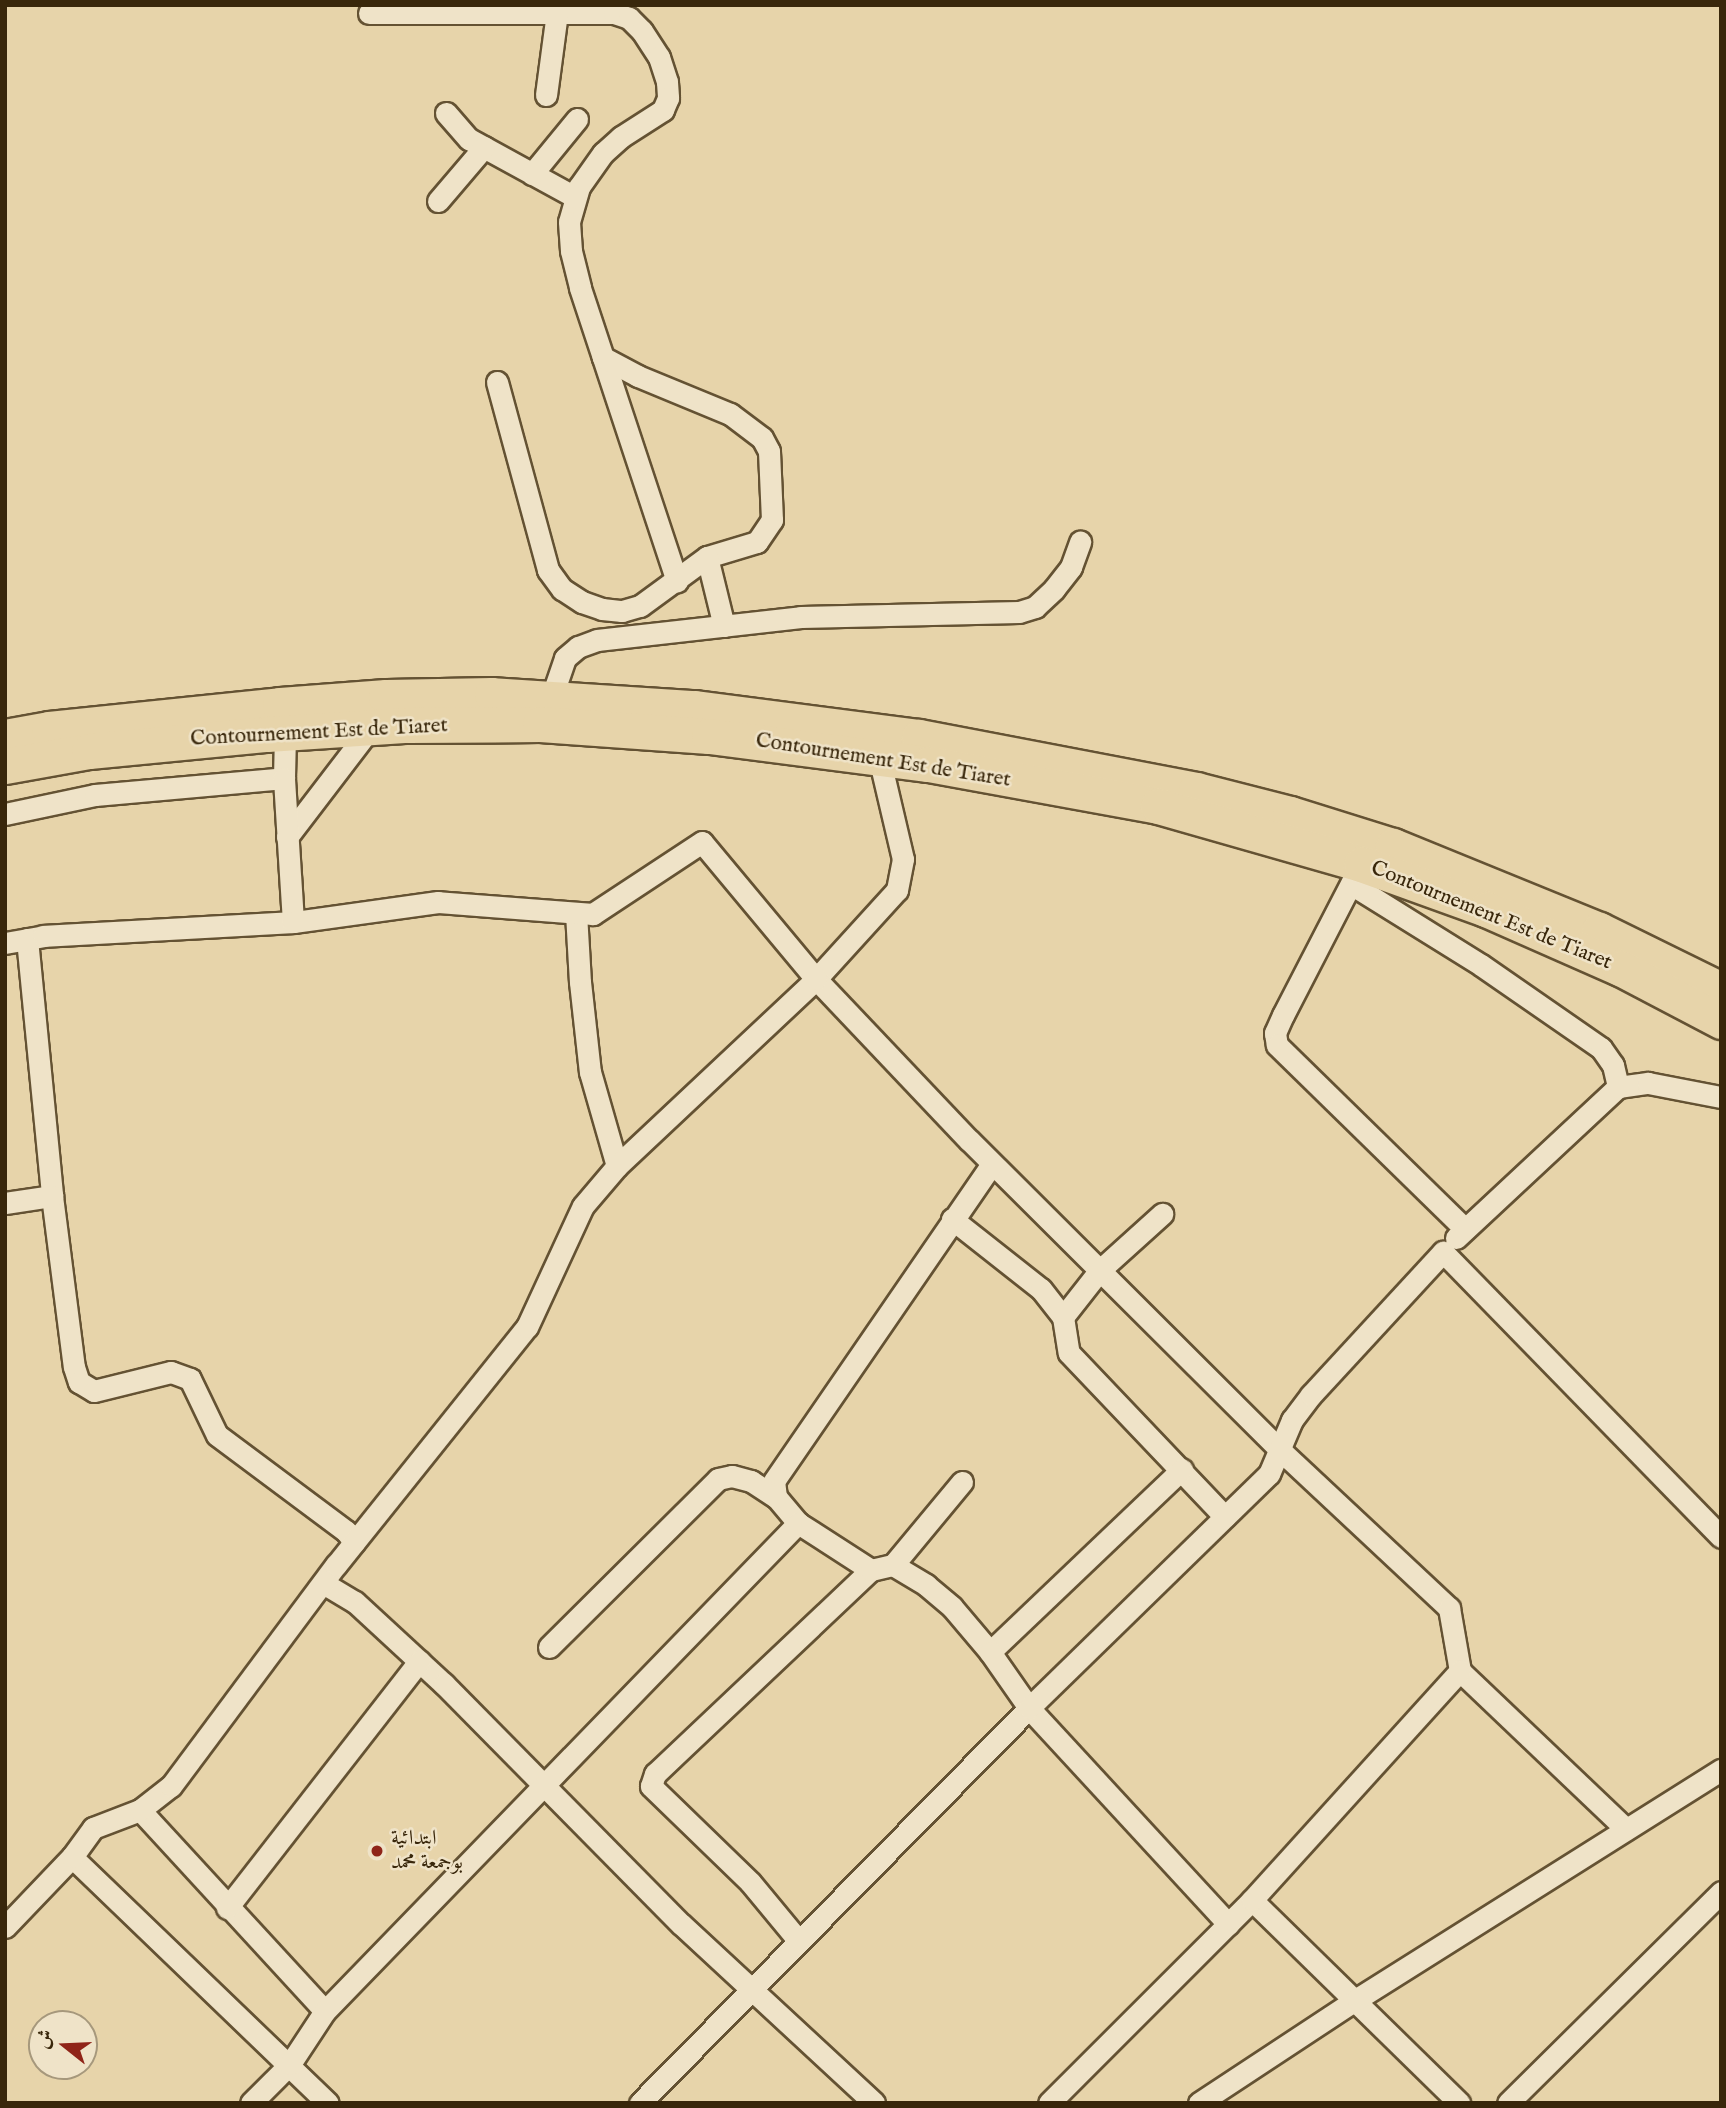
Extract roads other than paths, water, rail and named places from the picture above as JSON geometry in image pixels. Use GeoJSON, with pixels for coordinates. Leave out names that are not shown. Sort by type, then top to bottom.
{"type":"FeatureCollection","features":[{"type":"Feature","properties":{"kind":"highway","name":"Contournement Est de Tiaret"},"geometry":{"type":"LineString","coordinates":[[5,737],[49,729],[179,714],[386,697],[492,695],[695,708],[919,737],[1196,789],[1290,814],[1393,846],[1599,930],[1721,990]]}},
{"type":"Feature","properties":{"kind":"highway","name":"Contournement Est de Tiaret"},"geometry":{"type":"LineString","coordinates":[[5,766],[161,743],[285,733],[371,727],[540,724],[709,736],[879,757],[1158,806],[1356,874],[1486,909],[1620,968],[1721,1021]]}},
{"type":"Feature","properties":{"kind":"street"},"geometry":{"type":"LineString","coordinates":[[369,13],[614,13],[629,18],[642,31],[659,57],[667,82],[668,98],[663,110],[621,137],[603,153],[575,197],[569,222],[571,251],[677,581]]}},
{"type":"Feature","properties":{"kind":"street"},"geometry":{"type":"LineString","coordinates":[[546,95],[557,13]]}},
{"type":"Feature","properties":{"kind":"street"},"geometry":{"type":"LineString","coordinates":[[446,113],[469,139],[575,197]]}},
{"type":"Feature","properties":{"kind":"street"},"geometry":{"type":"LineString","coordinates":[[532,174],[577,120]]}},
{"type":"Feature","properties":{"kind":"street"},"geometry":{"type":"LineString","coordinates":[[438,201],[484,147]]}},
{"type":"Feature","properties":{"kind":"street"},"geometry":{"type":"LineString","coordinates":[[497,382],[548,570],[562,589],[582,602],[622,611],[640,606],[707,557],[757,542],[768,529],[772,500],[769,451],[762,438],[730,414],[638,376],[603,357]]}},
{"type":"Feature","properties":{"kind":"street"},"geometry":{"type":"LineString","coordinates":[[551,699],[558,671],[565,658],[578,647],[597,640],[801,617],[1020,611],[1035,607],[1071,567],[1080,542]]}},
{"type":"Feature","properties":{"kind":"street"},"geometry":{"type":"LineString","coordinates":[[707,557],[724,626]]}},
{"type":"Feature","properties":{"kind":"street"},"geometry":{"type":"LineString","coordinates":[[287,837],[371,727]]}},
{"type":"Feature","properties":{"kind":"street"},"geometry":{"type":"LineString","coordinates":[[285,733],[284,778],[293,922]]}},
{"type":"Feature","properties":{"kind":"street"},"geometry":{"type":"LineString","coordinates":[[5,1927],[72,1857],[93,1828],[140,1810],[171,1786],[354,1542],[527,1327],[583,1206],[617,1166],[816,979],[897,890],[903,859],[879,757]]}},
{"type":"Feature","properties":{"kind":"street"},"geometry":{"type":"LineString","coordinates":[[5,814],[95,795],[284,778]]}},
{"type":"Feature","properties":{"kind":"street"},"geometry":{"type":"LineString","coordinates":[[5,943],[27,939],[293,922],[438,902],[593,914],[702,842],[816,979],[992,1164],[1279,1449],[1449,1608],[1460,1671],[1626,1829]]}},
{"type":"Feature","properties":{"kind":"street"},"geometry":{"type":"LineString","coordinates":[[1465,1229],[1277,1045],[1275,1033],[1279,1024],[1356,874],[1601,1048],[1613,1065],[1618,1087]]}},
{"type":"Feature","properties":{"kind":"street"},"geometry":{"type":"LineString","coordinates":[[576,913],[590,1072],[617,1166]]}},
{"type":"Feature","properties":{"kind":"street"},"geometry":{"type":"LineString","coordinates":[[27,939],[52,1196],[74,1367],[79,1382],[94,1391],[171,1372],[190,1379],[217,1435],[346,1531],[354,1542]]}},
{"type":"Feature","properties":{"kind":"street"},"geometry":{"type":"LineString","coordinates":[[640,2103],[1029,1708],[1269,1474],[1292,1420],[1311,1395],[1465,1229],[1618,1087],[1648,1083],[1721,1097]]}},
{"type":"Feature","properties":{"kind":"street"},"geometry":{"type":"LineString","coordinates":[[776,1497],[774,1481],[992,1164]]}},
{"type":"Feature","properties":{"kind":"street"},"geometry":{"type":"LineString","coordinates":[[5,1203],[52,1196]]}},
{"type":"Feature","properties":{"kind":"street"},"geometry":{"type":"LineString","coordinates":[[1063,1317],[1100,1270],[1162,1214]]}},
{"type":"Feature","properties":{"kind":"street"},"geometry":{"type":"LineString","coordinates":[[952,1219],[1041,1289],[1063,1317],[1069,1353],[1225,1517]]}},
{"type":"Feature","properties":{"kind":"street"},"geometry":{"type":"LineString","coordinates":[[1443,1252],[1721,1537]]}},
{"type":"Feature","properties":{"kind":"street"},"geometry":{"type":"LineString","coordinates":[[990,1652],[1182,1469]]}},
{"type":"Feature","properties":{"kind":"street"},"geometry":{"type":"LineString","coordinates":[[549,1647],[718,1479],[732,1476],[751,1481],[776,1497],[798,1523],[871,1570]]}},
{"type":"Feature","properties":{"kind":"street"},"geometry":{"type":"LineString","coordinates":[[798,1940],[750,1882],[651,1786],[655,1774],[871,1570],[892,1565],[962,1482]]}},
{"type":"Feature","properties":{"kind":"street"},"geometry":{"type":"LineString","coordinates":[[250,2103],[290,2064],[325,2011],[798,1523]]}},
{"type":"Feature","properties":{"kind":"street"},"geometry":{"type":"LineString","coordinates":[[892,1565],[926,1585],[952,1606],[990,1652],[1029,1708],[1228,1924]]}},
{"type":"Feature","properties":{"kind":"street"},"geometry":{"type":"LineString","coordinates":[[323,1583],[355,1602],[419,1661],[681,1923],[874,2103]]}},
{"type":"Feature","properties":{"kind":"street"},"geometry":{"type":"LineString","coordinates":[[227,1908],[419,1661]]}},
{"type":"Feature","properties":{"kind":"street"},"geometry":{"type":"LineString","coordinates":[[1049,2103],[1252,1900],[1460,1671]]}},
{"type":"Feature","properties":{"kind":"street"},"geometry":{"type":"LineString","coordinates":[[1199,2103],[1357,1999],[1721,1770]]}},
{"type":"Feature","properties":{"kind":"street"},"geometry":{"type":"LineString","coordinates":[[140,1810],[227,1908],[325,2011]]}},
{"type":"Feature","properties":{"kind":"street"},"geometry":{"type":"LineString","coordinates":[[72,1857],[328,2103]]}},
{"type":"Feature","properties":{"kind":"street"},"geometry":{"type":"LineString","coordinates":[[1508,2103],[1721,1892]]}},
{"type":"Feature","properties":{"kind":"street"},"geometry":{"type":"LineString","coordinates":[[1252,1900],[1357,1999],[1459,2103]]}},
{"type":"Feature","properties":{"kind":"place","name":"ابتدائية بوجمعة محمد"},"geometry":{"type":"Point","coordinates":[377,1851]}}]}
